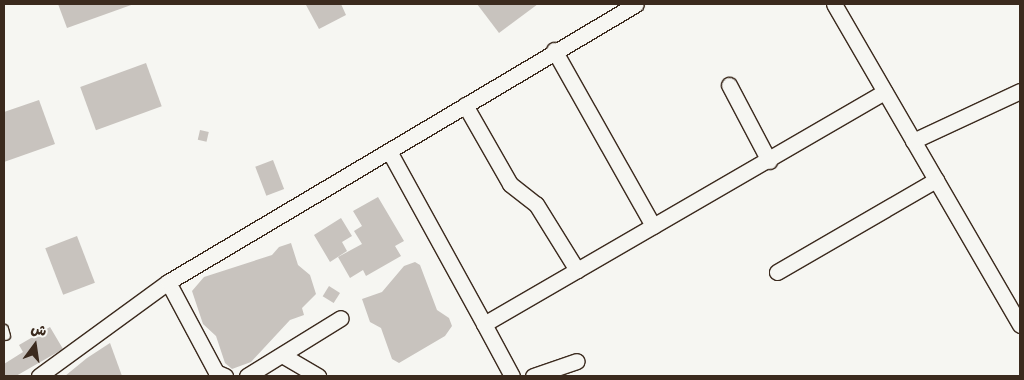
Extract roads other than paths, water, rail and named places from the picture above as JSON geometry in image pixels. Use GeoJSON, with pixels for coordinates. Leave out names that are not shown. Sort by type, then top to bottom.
{"type":"FeatureCollection","features":[{"type":"Feature","properties":{"kind":"street"},"geometry":{"type":"LineString","coordinates":[[39,376],[168,282],[389,151],[554,50],[636,4]]}},
{"type":"Feature","properties":{"kind":"street"},"geometry":{"type":"LineString","coordinates":[[834,4],[1020,325]]}},
{"type":"Feature","properties":{"kind":"street"},"geometry":{"type":"LineString","coordinates":[[554,50],[653,226]]}},
{"type":"Feature","properties":{"kind":"street"},"geometry":{"type":"LineString","coordinates":[[729,85],[769,161]]}},
{"type":"Feature","properties":{"kind":"street"},"geometry":{"type":"LineString","coordinates":[[913,141],[1020,91]]}},
{"type":"Feature","properties":{"kind":"street"},"geometry":{"type":"LineString","coordinates":[[484,324],[769,161],[885,92]]}},
{"type":"Feature","properties":{"kind":"street"},"geometry":{"type":"LineString","coordinates":[[465,105],[510,184],[536,204],[577,270]]}},
{"type":"Feature","properties":{"kind":"street"},"geometry":{"type":"LineString","coordinates":[[389,151],[512,376]]}},
{"type":"Feature","properties":{"kind":"street"},"geometry":{"type":"LineString","coordinates":[[778,272],[936,180]]}},
{"type":"Feature","properties":{"kind":"street"},"geometry":{"type":"LineString","coordinates":[[168,282],[219,375]]}},
{"type":"Feature","properties":{"kind":"street"},"geometry":{"type":"LineString","coordinates":[[247,376],[341,318]]}},
{"type":"Feature","properties":{"kind":"street"},"geometry":{"type":"LineString","coordinates":[[282,355],[318,376]]}},
{"type":"Feature","properties":{"kind":"street"},"geometry":{"type":"LineString","coordinates":[[533,376],[577,361]]}}]}
